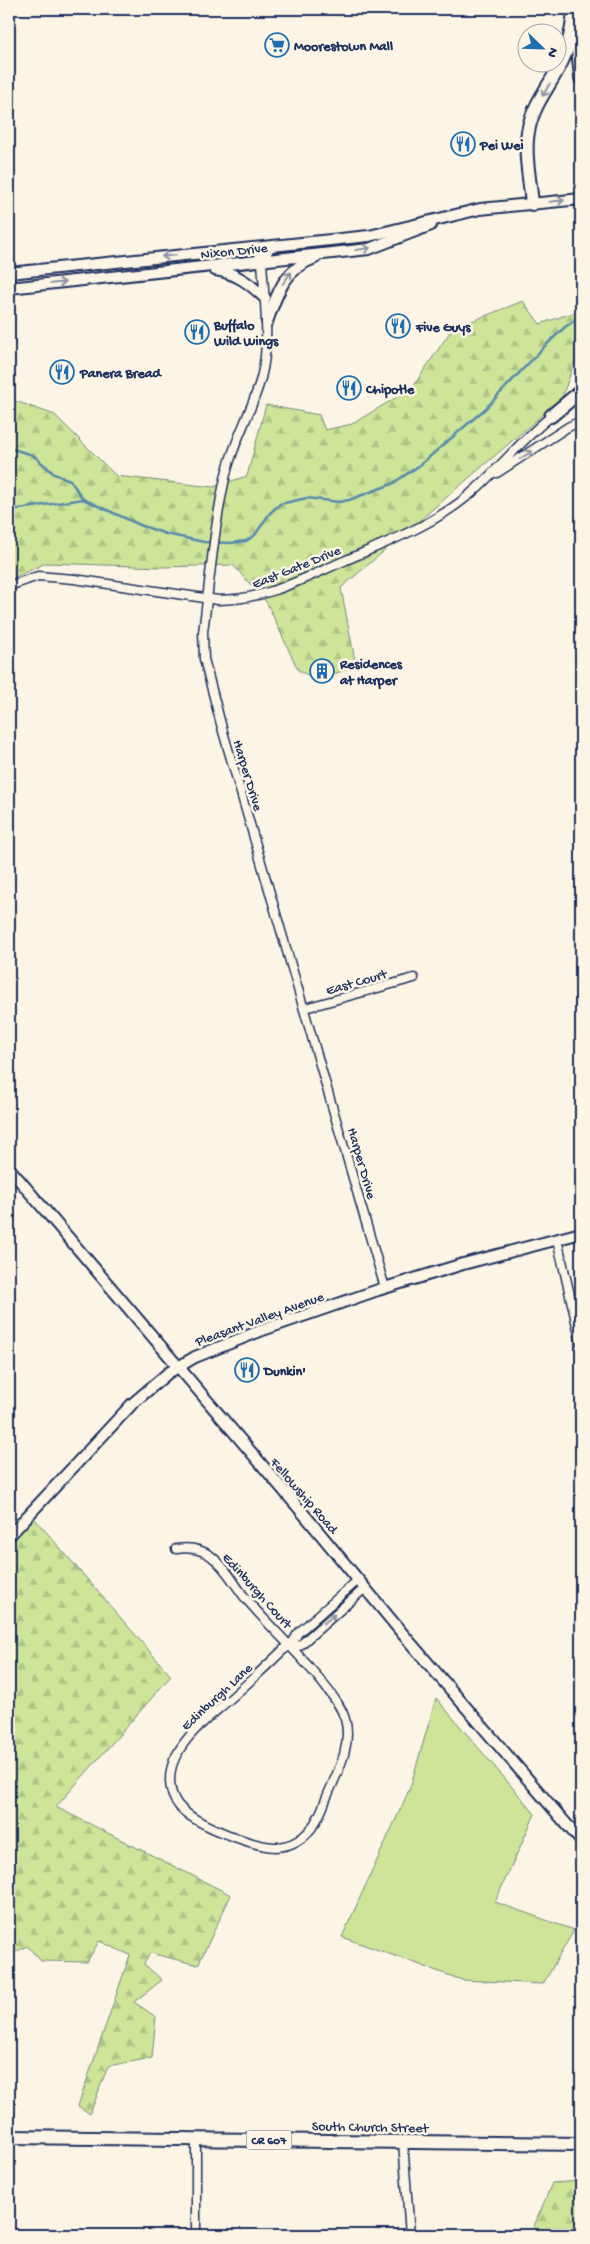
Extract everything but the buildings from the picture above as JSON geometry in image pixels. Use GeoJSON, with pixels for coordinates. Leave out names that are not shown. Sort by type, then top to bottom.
{"type":"FeatureCollection","features":[{"type":"Feature","properties":{"kind":"main road"},"geometry":{"type":"LineString","coordinates":[[574,11],[581,78]]}},
{"type":"Feature","properties":{"kind":"main road"},"geometry":{"type":"LineString","coordinates":[[532,204],[527,134],[534,112],[564,56],[572,32],[574,11]]}},
{"type":"Feature","properties":{"kind":"main road"},"geometry":{"type":"LineString","coordinates":[[552,416],[581,391]]}},
{"type":"Feature","properties":{"kind":"main road","name":"South Church Street"},"geometry":{"type":"LineString","coordinates":[[9,2137],[581,2144]]}},
{"type":"Feature","properties":{"kind":"street","name":"Nixon Drive"},"geometry":{"type":"LineString","coordinates":[[9,273],[134,259],[270,248],[388,233],[480,208],[581,199]]}},
{"type":"Feature","properties":{"kind":"street","name":"Nixon Drive"},"geometry":{"type":"LineString","coordinates":[[9,288],[369,249],[410,234],[457,213]]}},
{"type":"Feature","properties":{"kind":"street"},"geometry":{"type":"LineString","coordinates":[[262,261],[270,248]]}},
{"type":"Feature","properties":{"kind":"street","name":"Harper Drive"},"geometry":{"type":"LineString","coordinates":[[257,249],[262,261],[267,322],[261,377],[231,456],[224,486],[203,632],[204,659],[222,728],[385,1288]]}},
{"type":"Feature","properties":{"kind":"street"},"geometry":{"type":"LineString","coordinates":[[267,322],[285,278],[294,268],[328,253]]}},
{"type":"Feature","properties":{"kind":"street"},"geometry":{"type":"LineString","coordinates":[[202,267],[236,275],[247,281],[265,298]]}},
{"type":"Feature","properties":{"kind":"street","name":"East Gate Drive"},"geometry":{"type":"LineString","coordinates":[[485,481],[552,416],[581,400]]}},
{"type":"Feature","properties":{"kind":"street","name":"East Gate Drive"},"geometry":{"type":"LineString","coordinates":[[9,586],[38,576],[74,579],[207,598],[234,600],[265,595],[382,545],[440,516],[485,481],[568,427],[581,422]]}},
{"type":"Feature","properties":{"kind":"street","name":"East Court"},"geometry":{"type":"LineString","coordinates":[[304,1008],[414,978]]}},
{"type":"Feature","properties":{"kind":"street","name":"Fellowship Road"},"geometry":{"type":"LineString","coordinates":[[9,1168],[581,1841]]}},
{"type":"Feature","properties":{"kind":"street","name":"Pleasant Valley Avenue"},"geometry":{"type":"LineString","coordinates":[[9,1536],[132,1404],[178,1366],[195,1356],[260,1331],[385,1288],[463,1264],[581,1233]]}},
{"type":"Feature","properties":{"kind":"street"},"geometry":{"type":"LineString","coordinates":[[557,1239],[581,1343]]}},
{"type":"Feature","properties":{"kind":"street","name":"Edinburgh Court"},"geometry":{"type":"LineString","coordinates":[[176,1549],[193,1548],[211,1556],[226,1571],[248,1600],[291,1645]]}},
{"type":"Feature","properties":{"kind":"street","name":"Edinburgh Lane"},"geometry":{"type":"LineString","coordinates":[[291,1645],[312,1669],[342,1711],[348,1730],[347,1740],[327,1797],[312,1828],[296,1842],[286,1846],[275,1846],[253,1842],[228,1833],[186,1813],[173,1797],[170,1777],[171,1766],[176,1756],[198,1727],[283,1650],[291,1645],[299,1646],[362,1584]]}},
{"type":"Feature","properties":{"kind":"street"},"geometry":{"type":"LineString","coordinates":[[196,2139],[196,2235]]}},
{"type":"Feature","properties":{"kind":"street"},"geometry":{"type":"LineString","coordinates":[[403,2142],[410,2235]]}},
{"type":"Feature","properties":{"kind":"green space"},"geometry":{"type":"Polygon","coordinates":[[[523,301],[540,324],[581,310],[581,343],[562,398],[341,588],[356,666],[317,680],[298,670],[267,603],[233,565],[162,567],[46,563],[9,580],[9,401],[12,400],[55,415],[116,476],[213,487],[247,476],[266,405],[319,415],[325,430],[352,424],[412,388],[452,329],[523,301]]]}},
{"type":"Feature","properties":{"kind":"green space"},"geometry":{"type":"Polygon","coordinates":[[[29,1512],[171,1676],[56,1807],[231,1895],[198,1965],[150,1953],[144,1964],[162,1980],[134,2002],[156,2017],[152,2058],[108,2066],[90,2114],[78,2106],[130,1955],[99,1941],[87,1962],[41,1961],[27,1946],[9,1955],[9,1534],[29,1512]]]}},
{"type":"Feature","properties":{"kind":"green space"},"geometry":{"type":"Polygon","coordinates":[[[436,1698],[535,1814],[495,1902],[574,1930],[543,1984],[462,1980],[342,1937],[410,1788],[436,1698]]]}},
{"type":"Feature","properties":{"kind":"green space"},"geometry":{"type":"Polygon","coordinates":[[[581,2181],[581,2235],[535,2235],[533,2229],[552,2183],[581,2181]]]}},
{"type":"Feature","properties":{"kind":"waterway"},"geometry":{"type":"LineString","coordinates":[[9,508],[19,509],[83,499],[140,525],[166,534],[204,542],[231,543],[246,541],[255,535],[270,513],[280,504],[307,498],[339,502],[392,484],[420,465],[485,409],[546,345],[565,327],[581,316]]}},
{"type":"Feature","properties":{"kind":"waterway"},"geometry":{"type":"LineString","coordinates":[[9,448],[33,455],[54,474],[70,480],[83,499]]}},
{"type":"Feature","properties":{"kind":"place","name":"Moorestown Mall"},"geometry":{"type":"Point","coordinates":[277,45]}},
{"type":"Feature","properties":{"kind":"place","name":"Pei Wei"},"geometry":{"type":"Point","coordinates":[463,144]}},
{"type":"Feature","properties":{"kind":"place","name":"Five Guys"},"geometry":{"type":"Point","coordinates":[398,326]}},
{"type":"Feature","properties":{"kind":"place","name":"Buffalo Wild Wings"},"geometry":{"type":"Point","coordinates":[197,332]}},
{"type":"Feature","properties":{"kind":"place","name":"Panera Bread"},"geometry":{"type":"Point","coordinates":[62,372]}},
{"type":"Feature","properties":{"kind":"place","name":"Chipotle"},"geometry":{"type":"Point","coordinates":[349,388]}},
{"type":"Feature","properties":{"kind":"place","name":"Residences at Harper"},"geometry":{"type":"Point","coordinates":[322,671]}},
{"type":"Feature","properties":{"kind":"place","name":"Dunkin'"},"geometry":{"type":"Point","coordinates":[247,1370]}}]}
